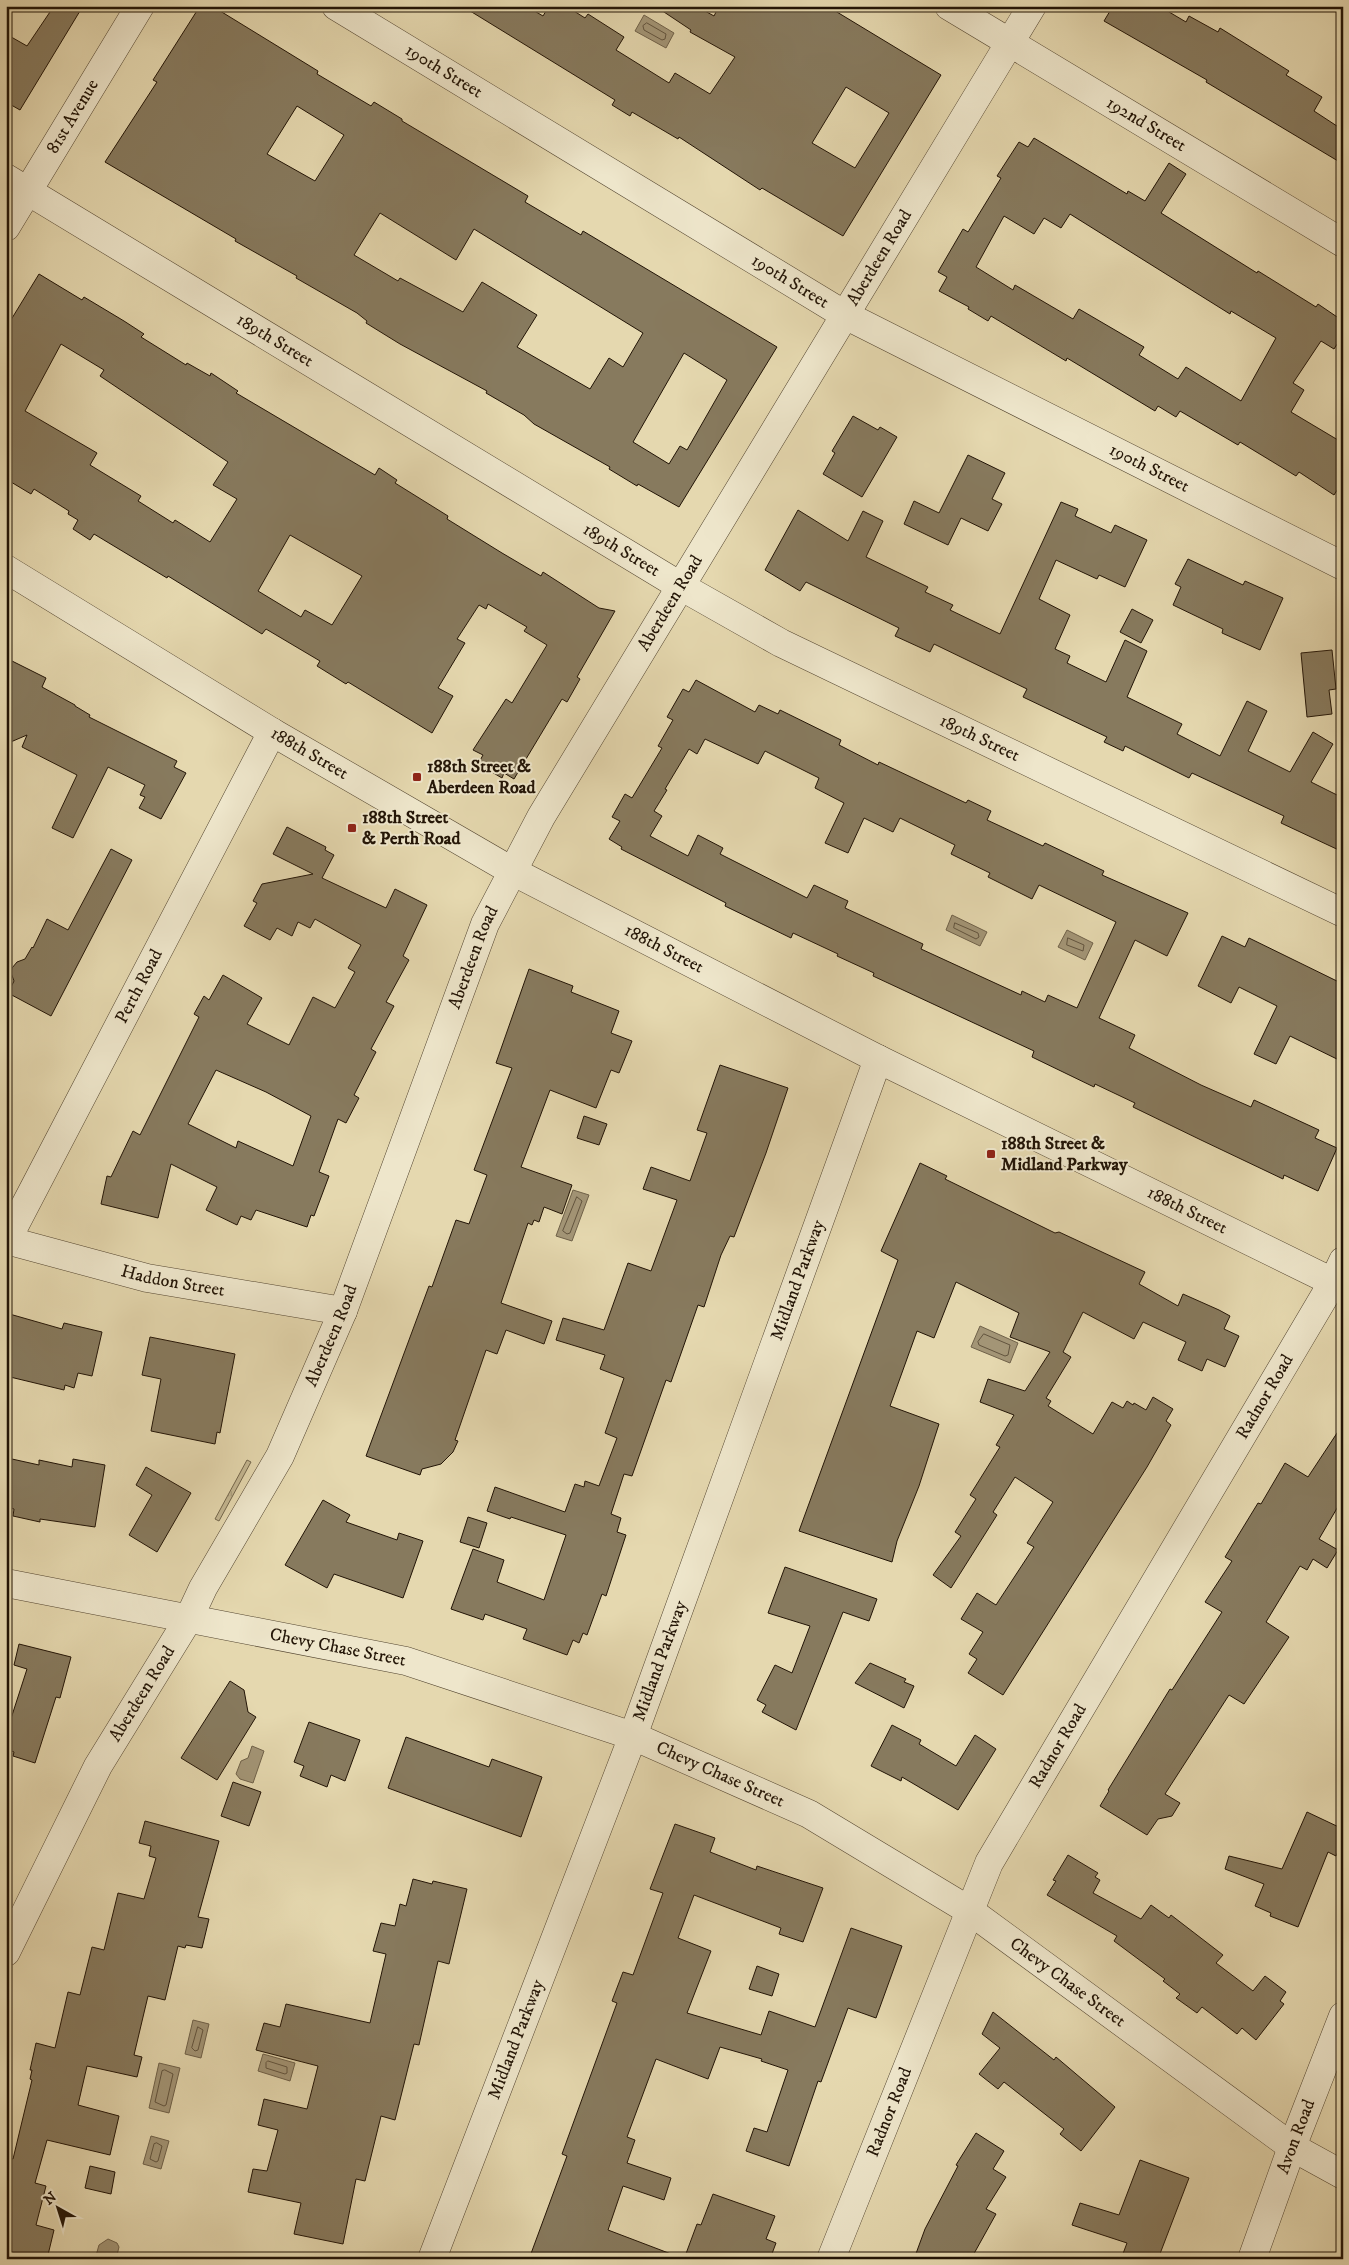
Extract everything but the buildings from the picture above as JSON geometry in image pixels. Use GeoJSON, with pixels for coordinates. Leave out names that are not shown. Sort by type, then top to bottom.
{"type":"FeatureCollection","features":[{"type":"Feature","properties":{"kind":"street","name":"81st Avenue"},"geometry":{"type":"LineString","coordinates":[[6,227],[17,185],[140,6]]}},
{"type":"Feature","properties":{"kind":"street","name":"190th Street"},"geometry":{"type":"LineString","coordinates":[[336,6],[845,315],[1343,566]]}},
{"type":"Feature","properties":{"kind":"street","name":"192nd Street"},"geometry":{"type":"LineString","coordinates":[[949,6],[1343,243]]}},
{"type":"Feature","properties":{"kind":"street","name":"Aberdeen Road"},"geometry":{"type":"LineString","coordinates":[[6,1952],[98,1766],[189,1618],[204,1588],[280,1456],[343,1311],[485,924],[512,871],[541,817],[1032,6]]}},
{"type":"Feature","properties":{"kind":"street","name":"189th Street"},"geometry":{"type":"LineString","coordinates":[[17,185],[682,587],[781,643],[1343,913]]}},
{"type":"Feature","properties":{"kind":"street","name":"188th Street"},"geometry":{"type":"LineString","coordinates":[[6,569],[272,732],[512,871],[878,1059],[1339,1277]]}},
{"type":"Feature","properties":{"kind":"street","name":"Perth Road"},"geometry":{"type":"LineString","coordinates":[[7,1240],[272,732]]}},
{"type":"Feature","properties":{"kind":"street","name":"Midland Parkway"},"geometry":{"type":"LineString","coordinates":[[432,2259],[633,1736],[878,1059]]}},
{"type":"Feature","properties":{"kind":"street","name":"Haddon Street"},"geometry":{"type":"LineString","coordinates":[[7,1240],[147,1278],[343,1311]]}},
{"type":"Feature","properties":{"kind":"street","name":"Radnor Road"},"geometry":{"type":"LineString","coordinates":[[831,2259],[990,1863],[1339,1277]]}},
{"type":"Feature","properties":{"kind":"street","name":"Chevy Chase Street"},"geometry":{"type":"LineString","coordinates":[[6,1583],[406,1661],[633,1736],[809,1814],[970,1911],[1292,2147],[1343,2175]]}},
{"type":"Feature","properties":{"kind":"street","name":"Avon Road"},"geometry":{"type":"LineString","coordinates":[[1252,2259],[1292,2147],[1343,2016]]}},
{"type":"Feature","properties":{"kind":"green space"},"geometry":{"type":"Polygon","coordinates":[[[247,1460],[251,1462],[219,1521],[215,1519],[247,1460]]]}},
{"type":"Feature","properties":{"kind":"water"},"geometry":{"type":"Polygon","coordinates":[[[644,15],[674,33],[666,48],[635,31],[644,15]]]}},
{"type":"Feature","properties":{"kind":"water"},"geometry":{"type":"Polygon","coordinates":[[[952,915],[987,932],[980,946],[946,930],[952,915]]]}},
{"type":"Feature","properties":{"kind":"water"},"geometry":{"type":"Polygon","coordinates":[[[1067,930],[1093,943],[1085,960],[1058,947],[1067,930]]]}},
{"type":"Feature","properties":{"kind":"water"},"geometry":{"type":"Polygon","coordinates":[[[573,1190],[589,1195],[572,1241],[556,1236],[573,1190]]]}},
{"type":"Feature","properties":{"kind":"water"},"geometry":{"type":"Polygon","coordinates":[[[980,1326],[1018,1343],[1010,1363],[971,1347],[980,1326]]]}},
{"type":"Feature","properties":{"kind":"water"},"geometry":{"type":"Polygon","coordinates":[[[252,1746],[264,1751],[253,1783],[240,1779],[236,1774],[241,1761],[248,1758],[252,1746]]]}},
{"type":"Feature","properties":{"kind":"water"},"geometry":{"type":"Polygon","coordinates":[[[193,2020],[209,2024],[201,2058],[185,2054],[193,2020]]]}},
{"type":"Feature","properties":{"kind":"water"},"geometry":{"type":"Polygon","coordinates":[[[263,2054],[295,2063],[290,2081],[258,2071],[263,2054]]]}},
{"type":"Feature","properties":{"kind":"water"},"geometry":{"type":"Polygon","coordinates":[[[159,2063],[180,2068],[169,2113],[149,2108],[159,2063]]]}},
{"type":"Feature","properties":{"kind":"water"},"geometry":{"type":"Polygon","coordinates":[[[151,2136],[169,2141],[161,2169],[143,2164],[151,2136]]]}},
{"type":"Feature","properties":{"kind":"water"},"geometry":{"type":"Polygon","coordinates":[[[108,2239],[117,2243],[119,2247],[116,2259],[95,2259],[99,2245],[108,2239]]]}},
{"type":"Feature","properties":{"kind":"place","name":"188th Street & Aberdeen Road"},"geometry":{"type":"Point","coordinates":[417,777]}},
{"type":"Feature","properties":{"kind":"place","name":"188th Street & Perth Road"},"geometry":{"type":"Point","coordinates":[352,828]}},
{"type":"Feature","properties":{"kind":"place","name":"188th Street & Midland Parkway"},"geometry":{"type":"Point","coordinates":[991,1154]}}]}
